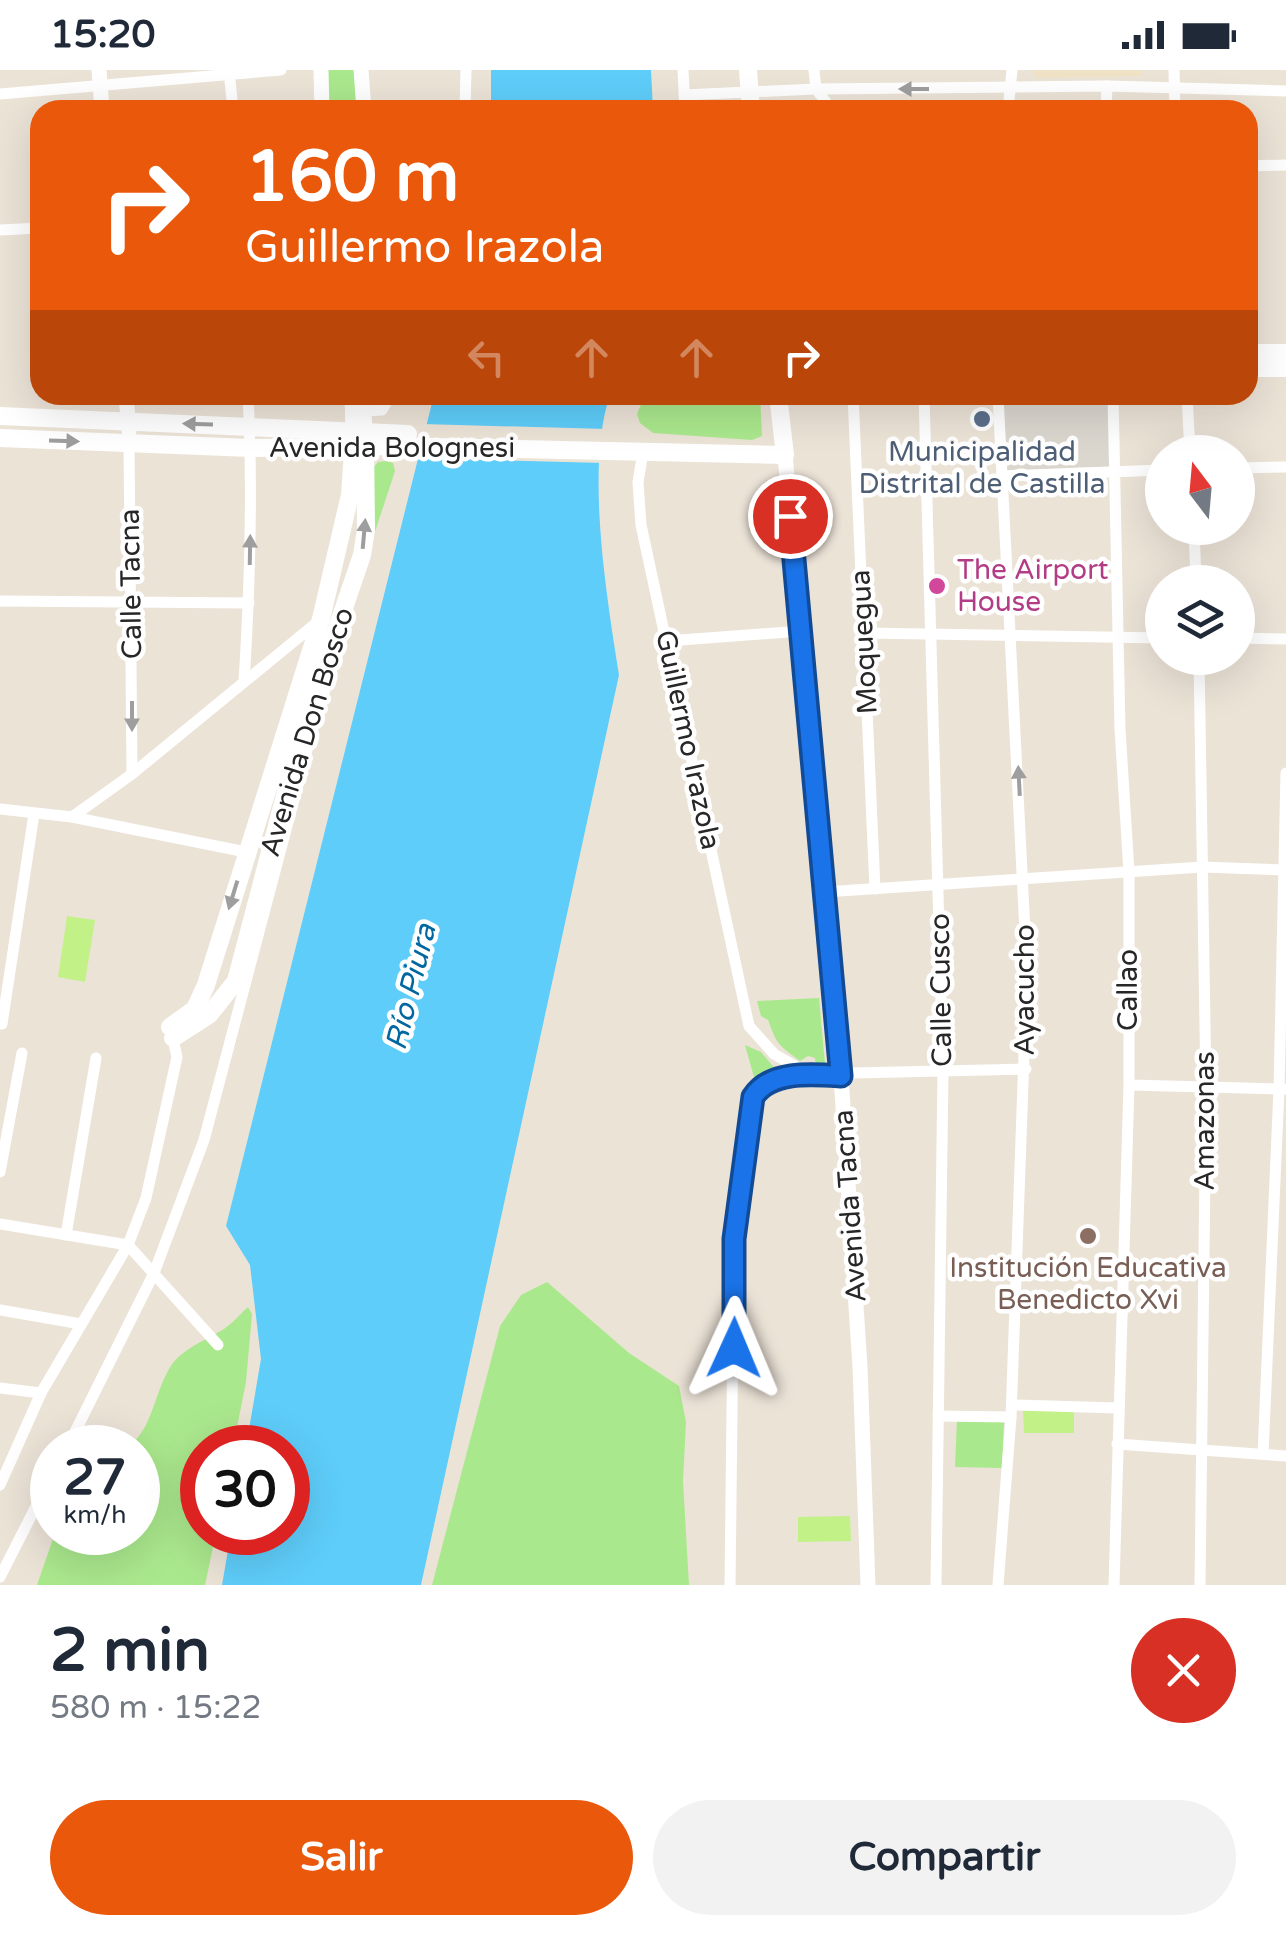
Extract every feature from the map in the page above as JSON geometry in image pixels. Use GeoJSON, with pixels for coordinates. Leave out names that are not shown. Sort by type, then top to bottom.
{"type":"FeatureCollection","features":[{"type":"Feature","properties":{"kind":"main road"},"geometry":{"type":"LineString","coordinates":[[748,70],[751,100]]}},
{"type":"Feature","properties":{"kind":"main road"},"geometry":{"type":"LineString","coordinates":[[1258,354],[1286,353]]}},
{"type":"Feature","properties":{"kind":"main road"},"geometry":{"type":"LineString","coordinates":[[1258,368],[1286,368]]}},
{"type":"Feature","properties":{"kind":"main road","name":"Avenida Tacna"},"geometry":{"type":"LineString","coordinates":[[772,405],[782,454]]}},
{"type":"Feature","properties":{"kind":"main road","name":"Avenida Tacna"},"geometry":{"type":"LineString","coordinates":[[779,405],[782,454]]}},
{"type":"Feature","properties":{"kind":"main road","name":"Avenida Bolognesi"},"geometry":{"type":"LineString","coordinates":[[0,416],[250,426],[359,439],[782,454]]}},
{"type":"Feature","properties":{"kind":"main road","name":"Avenida Bolognesi"},"geometry":{"type":"LineString","coordinates":[[0,438],[252,448],[359,439]]}},
{"type":"Feature","properties":{"kind":"main road","name":"Avenida Don Bosco"},"geometry":{"type":"LineString","coordinates":[[171,1033],[196,1027],[236,981],[302,731],[356,572],[366,530],[359,439]]}},
{"type":"Feature","properties":{"kind":"main road","name":"Avenida Don Bosco"},"geometry":{"type":"LineString","coordinates":[[171,1033],[199,1001],[322,619],[359,439]]}},
{"type":"Feature","properties":{"kind":"street"},"geometry":{"type":"LineString","coordinates":[[0,94],[100,78],[281,70]]}},
{"type":"Feature","properties":{"kind":"street"},"geometry":{"type":"LineString","coordinates":[[321,70],[322,100]]}},
{"type":"Feature","properties":{"kind":"street"},"geometry":{"type":"LineString","coordinates":[[362,70],[364,100]]}},
{"type":"Feature","properties":{"kind":"street"},"geometry":{"type":"LineString","coordinates":[[464,100],[466,70]]}},
{"type":"Feature","properties":{"kind":"street"},"geometry":{"type":"LineString","coordinates":[[682,70],[684,100]]}},
{"type":"Feature","properties":{"kind":"street"},"geometry":{"type":"LineString","coordinates":[[814,70],[816,89],[824,100]]}},
{"type":"Feature","properties":{"kind":"street"},"geometry":{"type":"LineString","coordinates":[[1009,100],[1012,70]]}},
{"type":"Feature","properties":{"kind":"street"},"geometry":{"type":"LineString","coordinates":[[1174,70],[1175,100]]}},
{"type":"Feature","properties":{"kind":"street"},"geometry":{"type":"LineString","coordinates":[[229,72],[232,100]]}},
{"type":"Feature","properties":{"kind":"street"},"geometry":{"type":"LineString","coordinates":[[1106,100],[1107,86]]}},
{"type":"Feature","properties":{"kind":"street"},"geometry":{"type":"LineString","coordinates":[[756,100],[816,89],[1174,86],[1286,91]]}},
{"type":"Feature","properties":{"kind":"street"},"geometry":{"type":"LineString","coordinates":[[684,95],[740,100]]}},
{"type":"Feature","properties":{"kind":"street"},"geometry":{"type":"LineString","coordinates":[[1258,166],[1286,165]]}},
{"type":"Feature","properties":{"kind":"street"},"geometry":{"type":"LineString","coordinates":[[0,230],[30,228]]}},
{"type":"Feature","properties":{"kind":"street","name":"Calle Tacna"},"geometry":{"type":"LineString","coordinates":[[127,405],[133,602],[132,774]]}},
{"type":"Feature","properties":{"kind":"street"},"geometry":{"type":"LineString","coordinates":[[244,682],[252,448],[249,405]]}},
{"type":"Feature","properties":{"kind":"street","name":"Avenida Don Bosco"},"geometry":{"type":"LineString","coordinates":[[354,405],[359,439]]}},
{"type":"Feature","properties":{"kind":"street","name":"Avenida Don Bosco"},"geometry":{"type":"LineString","coordinates":[[359,439],[364,405]]}},
{"type":"Feature","properties":{"kind":"street","name":"Moquegua"},"geometry":{"type":"LineString","coordinates":[[853,405],[875,890]]}},
{"type":"Feature","properties":{"kind":"street","name":"Calle Cusco"},"geometry":{"type":"LineString","coordinates":[[924,405],[943,1072],[936,1585]]}},
{"type":"Feature","properties":{"kind":"street","name":"Ayacucho"},"geometry":{"type":"LineString","coordinates":[[998,405],[1024,878],[1026,1069],[1011,1411],[998,1585]]}},
{"type":"Feature","properties":{"kind":"street","name":"Callao"},"geometry":{"type":"LineString","coordinates":[[1113,405],[1112,472],[1129,872],[1128,1085],[1114,1585]]}},
{"type":"Feature","properties":{"kind":"street"},"geometry":{"type":"LineString","coordinates":[[1188,405],[1189,435]]}},
{"type":"Feature","properties":{"kind":"street","name":"Guillermo Irazola"},"geometry":{"type":"LineString","coordinates":[[635,448],[641,525],[749,1026],[774,1054],[809,1074]]}},
{"type":"Feature","properties":{"kind":"street","name":"Avenida Tacna"},"geometry":{"type":"LineString","coordinates":[[782,454],[802,632],[841,1076],[860,1366],[868,1585]]}},
{"type":"Feature","properties":{"kind":"street"},"geometry":{"type":"LineString","coordinates":[[1255,468],[1286,467]]}},
{"type":"Feature","properties":{"kind":"street"},"geometry":{"type":"LineString","coordinates":[[1001,476],[1145,471]]}},
{"type":"Feature","properties":{"kind":"street"},"geometry":{"type":"LineString","coordinates":[[78,1425],[154,1273],[204,1140],[315,720],[346,630],[356,572]]}},
{"type":"Feature","properties":{"kind":"street"},"geometry":{"type":"LineString","coordinates":[[0,601],[249,604]]}},
{"type":"Feature","properties":{"kind":"street"},"geometry":{"type":"LineString","coordinates":[[72,816],[132,774],[322,619]]}},
{"type":"Feature","properties":{"kind":"street"},"geometry":{"type":"LineString","coordinates":[[667,640],[802,632]]}},
{"type":"Feature","properties":{"kind":"street"},"geometry":{"type":"LineString","coordinates":[[864,633],[1145,638]]}},
{"type":"Feature","properties":{"kind":"street"},"geometry":{"type":"LineString","coordinates":[[1255,638],[1286,638]]}},
{"type":"Feature","properties":{"kind":"street","name":"Amazonas"},"geometry":{"type":"LineString","coordinates":[[1199,675],[1206,1088],[1200,1585]]}},
{"type":"Feature","properties":{"kind":"street"},"geometry":{"type":"LineString","coordinates":[[1263,1454],[1282,1089],[1286,773]]}},
{"type":"Feature","properties":{"kind":"street"},"geometry":{"type":"LineString","coordinates":[[0,809],[72,816],[246,852]]}},
{"type":"Feature","properties":{"kind":"street"},"geometry":{"type":"LineString","coordinates":[[2,1024],[34,814]]}},
{"type":"Feature","properties":{"kind":"street"},"geometry":{"type":"LineString","coordinates":[[824,892],[1202,867],[1285,870]]}},
{"type":"Feature","properties":{"kind":"street"},"geometry":{"type":"LineString","coordinates":[[2,1476],[41,1393],[128,1245],[156,1159],[178,1057],[171,1033]]}},
{"type":"Feature","properties":{"kind":"street"},"geometry":{"type":"LineString","coordinates":[[0,1172],[22,1052]]}},
{"type":"Feature","properties":{"kind":"street"},"geometry":{"type":"LineString","coordinates":[[66,1235],[96,1058]]}},
{"type":"Feature","properties":{"kind":"street"},"geometry":{"type":"LineString","coordinates":[[730,1585],[734,1239],[753,1097],[766,1083],[809,1074],[1026,1069]]}},
{"type":"Feature","properties":{"kind":"street"},"geometry":{"type":"LineString","coordinates":[[1128,1085],[1282,1089]]}},
{"type":"Feature","properties":{"kind":"street"},"geometry":{"type":"LineString","coordinates":[[0,1224],[128,1245],[218,1345]]}},
{"type":"Feature","properties":{"kind":"street"},"geometry":{"type":"LineString","coordinates":[[0,1310],[81,1324]]}},
{"type":"Feature","properties":{"kind":"street"},"geometry":{"type":"LineString","coordinates":[[0,1388],[41,1393]]}},
{"type":"Feature","properties":{"kind":"street"},"geometry":{"type":"LineString","coordinates":[[938,1416],[1118,1408]]}},
{"type":"Feature","properties":{"kind":"street"},"geometry":{"type":"LineString","coordinates":[[1118,1444],[1286,1456]]}},
{"type":"Feature","properties":{"kind":"street"},"geometry":{"type":"LineString","coordinates":[[0,1576],[30,1518]]}},
{"type":"Feature","properties":{"kind":"shaded area"},"geometry":{"type":"Polygon","coordinates":[[[1032,70],[1141,70],[1142,76],[1036,78],[1032,70]]]}},
{"type":"Feature","properties":{"kind":"shaded area"},"geometry":{"type":"Polygon","coordinates":[[[998,405],[1113,405],[1112,472],[1001,476],[998,405]]]}},
{"type":"Feature","properties":{"kind":"green space"},"geometry":{"type":"Polygon","coordinates":[[[321,70],[361,70],[363,100],[322,100],[321,70]]]}},
{"type":"Feature","properties":{"kind":"green space"},"geometry":{"type":"Polygon","coordinates":[[[641,405],[760,405],[762,436],[752,440],[653,433],[640,423],[637,414],[641,405]]]}},
{"type":"Feature","properties":{"kind":"green space"},"geometry":{"type":"Polygon","coordinates":[[[378,462],[393,463],[395,471],[370,547],[372,469],[378,462]]]}},
{"type":"Feature","properties":{"kind":"green space"},"geometry":{"type":"Polygon","coordinates":[[[67,916],[95,920],[85,982],[58,977],[67,916]]]}},
{"type":"Feature","properties":{"kind":"green space"},"geometry":{"type":"Polygon","coordinates":[[[819,998],[825,1064],[816,1065],[815,1058],[808,1056],[800,1061],[782,1047],[768,1020],[761,1016],[757,1001],[819,998]]]}},
{"type":"Feature","properties":{"kind":"green space"},"geometry":{"type":"Polygon","coordinates":[[[745,1045],[761,1052],[778,1072],[765,1077],[757,1088],[745,1045]]]}},
{"type":"Feature","properties":{"kind":"green space"},"geometry":{"type":"Polygon","coordinates":[[[547,1282],[629,1353],[679,1386],[686,1422],[683,1481],[689,1585],[432,1585],[500,1326],[521,1295],[547,1282]]]}},
{"type":"Feature","properties":{"kind":"green space"},"geometry":{"type":"Polygon","coordinates":[[[248,1307],[252,1314],[246,1382],[237,1425],[180,1425],[180,1555],[211,1555],[205,1585],[37,1585],[47,1555],[160,1555],[160,1425],[145,1425],[173,1363],[227,1327],[248,1307]]]}},
{"type":"Feature","properties":{"kind":"green space"},"geometry":{"type":"Polygon","coordinates":[[[1023,1410],[1074,1410],[1074,1433],[1024,1433],[1023,1410]]]}},
{"type":"Feature","properties":{"kind":"green space"},"geometry":{"type":"Polygon","coordinates":[[[957,1419],[1004,1421],[1002,1468],[955,1467],[957,1419]]]}},
{"type":"Feature","properties":{"kind":"green space"},"geometry":{"type":"Polygon","coordinates":[[[850,1516],[851,1541],[798,1542],[798,1517],[850,1516]]]}},
{"type":"Feature","properties":{"kind":"water"},"geometry":{"type":"Polygon","coordinates":[[[491,70],[651,70],[652,100],[491,100],[491,70]]]}},
{"type":"Feature","properties":{"kind":"water","name":"Río Piura"},"geometry":{"type":"Polygon","coordinates":[[[431,405],[608,405],[599,459],[599,495],[604,572],[619,675],[421,1585],[222,1585],[227,1555],[310,1555],[310,1425],[250,1425],[261,1359],[250,1265],[226,1226],[431,405]]]}},
{"type":"Feature","properties":{"kind":"pier"},"geometry":{"type":"Polygon","coordinates":[[[422,424],[606,429],[604,463],[413,458],[422,424]]]}},
{"type":"Feature","properties":{"kind":"place","name":"Municipalidad Distrital de Castilla"},"geometry":{"type":"Point","coordinates":[982,419]}},
{"type":"Feature","properties":{"kind":"place","name":"The Airport House"},"geometry":{"type":"Point","coordinates":[937,586]}},
{"type":"Feature","properties":{"kind":"place","name":"Institución Educativa Benedicto Xvi"},"geometry":{"type":"Point","coordinates":[1088,1236]}},
{"type":"Feature","properties":{"kind":"route"},"geometry":{"type":"LineString","coordinates":[[734,1348],[734,1239],[753,1097],[759,1088],[776,1080],[809,1074],[841,1076],[790,516]]}}]}
